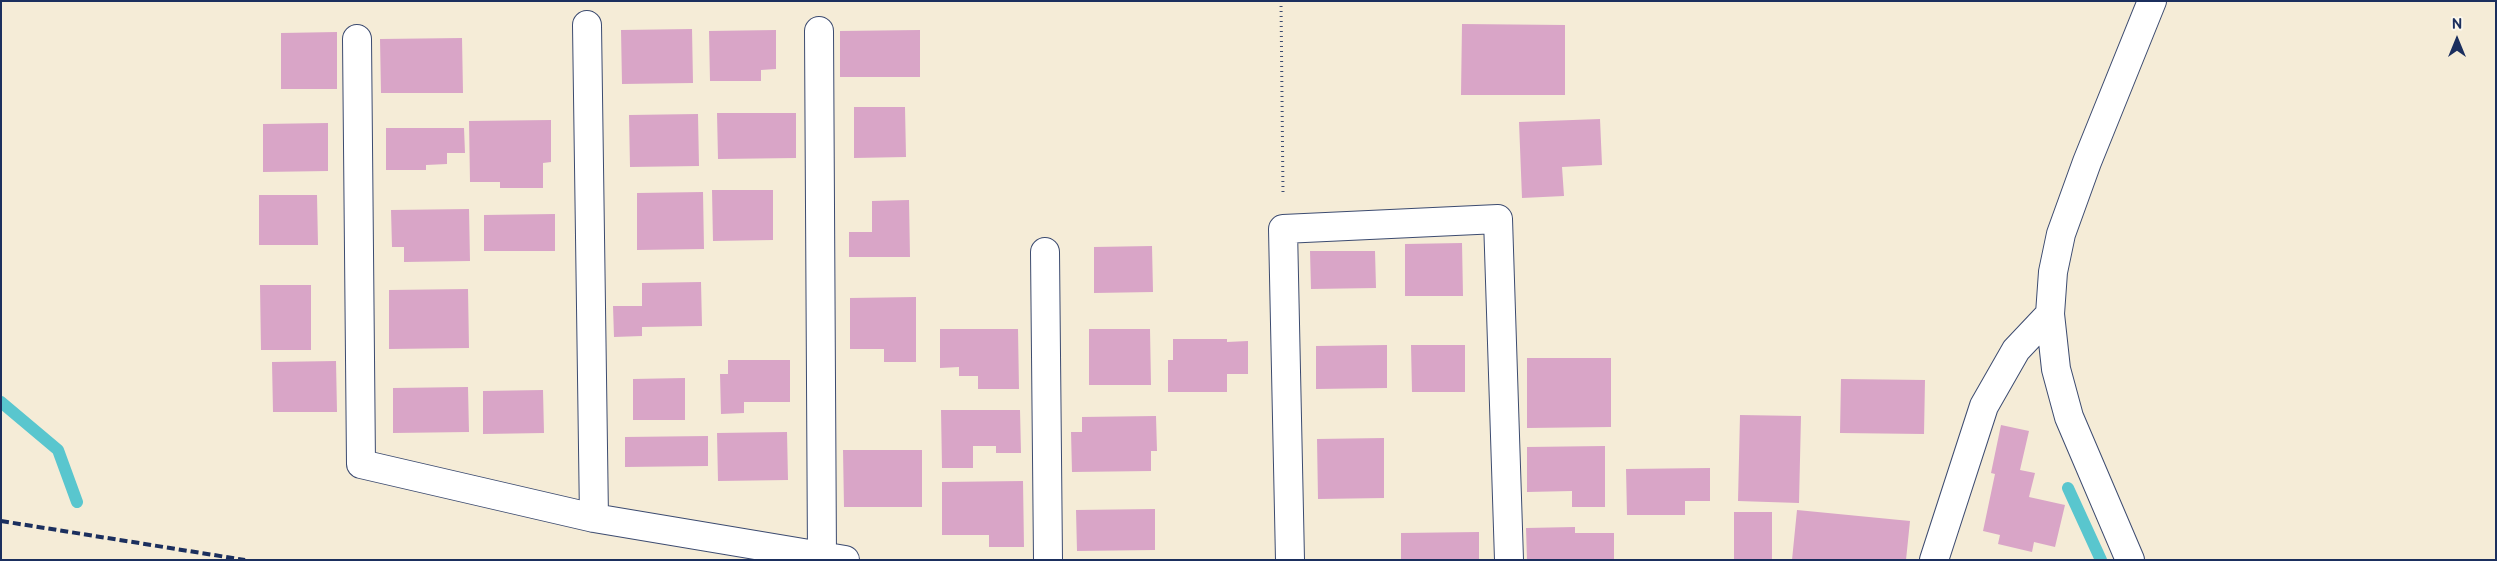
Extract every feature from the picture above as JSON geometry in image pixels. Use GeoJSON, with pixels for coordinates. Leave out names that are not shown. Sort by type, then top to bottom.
{"type":"FeatureCollection","features":[{"type":"Feature","properties":{"kind":"street"},"geometry":{"type":"LineString","coordinates":[[2130,560],[2069,417],[2056,369],[2050,314],[2054,272],[2061,234],[2087,162],[2152,1]]}},
{"type":"Feature","properties":{"kind":"street"},"geometry":{"type":"LineString","coordinates":[[587,25],[594,518]]}},
{"type":"Feature","properties":{"kind":"street"},"geometry":{"type":"LineString","coordinates":[[357,39],[361,464],[594,518],[833,558],[819,31]]}},
{"type":"Feature","properties":{"kind":"street"},"geometry":{"type":"LineString","coordinates":[[1290,560],[1283,229],[1498,219],[1509,560]]}},
{"type":"Feature","properties":{"kind":"street"},"geometry":{"type":"LineString","coordinates":[[1045,252],[1048,560]]}},
{"type":"Feature","properties":{"kind":"street"},"geometry":{"type":"LineString","coordinates":[[1934,560],[1984,406],[2016,350],[2050,314]]}},
{"type":"Feature","properties":{"kind":"path"},"geometry":{"type":"LineString","coordinates":[[1281,1],[1283,229]]}},
{"type":"Feature","properties":{"kind":"building"},"geometry":{"type":"Polygon","coordinates":[[[1462,24],[1565,25],[1565,95],[1461,95],[1462,24]]]}},
{"type":"Feature","properties":{"kind":"building"},"geometry":{"type":"Polygon","coordinates":[[[692,29],[693,83],[622,84],[621,30],[692,29]]]}},
{"type":"Feature","properties":{"kind":"building"},"geometry":{"type":"Polygon","coordinates":[[[776,30],[776,69],[761,70],[761,81],[710,81],[709,31],[776,30]]]}},
{"type":"Feature","properties":{"kind":"building"},"geometry":{"type":"Polygon","coordinates":[[[920,30],[920,77],[840,77],[840,31],[920,30]]]}},
{"type":"Feature","properties":{"kind":"building"},"geometry":{"type":"Polygon","coordinates":[[[337,32],[337,89],[281,89],[281,33],[337,32]]]}},
{"type":"Feature","properties":{"kind":"building"},"geometry":{"type":"Polygon","coordinates":[[[462,38],[463,93],[381,93],[380,39],[462,38]]]}},
{"type":"Feature","properties":{"kind":"building"},"geometry":{"type":"Polygon","coordinates":[[[854,107],[905,107],[906,157],[854,158],[854,107]]]}},
{"type":"Feature","properties":{"kind":"building"},"geometry":{"type":"Polygon","coordinates":[[[717,113],[796,113],[796,158],[718,159],[717,113]]]}},
{"type":"Feature","properties":{"kind":"building"},"geometry":{"type":"Polygon","coordinates":[[[698,114],[699,166],[630,167],[629,115],[698,114]]]}},
{"type":"Feature","properties":{"kind":"building"},"geometry":{"type":"Polygon","coordinates":[[[1600,119],[1602,165],[1562,167],[1564,196],[1522,198],[1519,122],[1600,119]]]}},
{"type":"Feature","properties":{"kind":"building"},"geometry":{"type":"Polygon","coordinates":[[[551,120],[551,162],[543,163],[543,188],[500,188],[500,182],[470,182],[469,121],[551,120]]]}},
{"type":"Feature","properties":{"kind":"building"},"geometry":{"type":"Polygon","coordinates":[[[328,123],[328,171],[263,172],[263,124],[328,123]]]}},
{"type":"Feature","properties":{"kind":"building"},"geometry":{"type":"Polygon","coordinates":[[[386,128],[464,128],[465,153],[447,153],[447,164],[426,165],[426,170],[386,170],[386,128]]]}},
{"type":"Feature","properties":{"kind":"building"},"geometry":{"type":"Polygon","coordinates":[[[712,190],[773,190],[773,240],[713,241],[712,190]]]}},
{"type":"Feature","properties":{"kind":"building"},"geometry":{"type":"Polygon","coordinates":[[[703,192],[704,249],[637,250],[637,193],[703,192]]]}},
{"type":"Feature","properties":{"kind":"building"},"geometry":{"type":"Polygon","coordinates":[[[259,195],[317,195],[318,245],[259,245],[259,195]]]}},
{"type":"Feature","properties":{"kind":"building"},"geometry":{"type":"Polygon","coordinates":[[[909,200],[910,257],[849,257],[849,232],[872,232],[872,201],[909,200]]]}},
{"type":"Feature","properties":{"kind":"building"},"geometry":{"type":"Polygon","coordinates":[[[469,209],[470,261],[404,262],[404,247],[392,247],[391,210],[469,209]]]}},
{"type":"Feature","properties":{"kind":"building"},"geometry":{"type":"Polygon","coordinates":[[[555,214],[555,251],[484,251],[484,215],[555,214]]]}},
{"type":"Feature","properties":{"kind":"building"},"geometry":{"type":"Polygon","coordinates":[[[1462,243],[1463,296],[1405,296],[1405,244],[1462,243]]]}},
{"type":"Feature","properties":{"kind":"building"},"geometry":{"type":"Polygon","coordinates":[[[1152,246],[1153,292],[1094,293],[1094,247],[1152,246]]]}},
{"type":"Feature","properties":{"kind":"building"},"geometry":{"type":"Polygon","coordinates":[[[1310,251],[1375,251],[1376,288],[1311,289],[1310,251]]]}},
{"type":"Feature","properties":{"kind":"building"},"geometry":{"type":"Polygon","coordinates":[[[701,282],[702,326],[642,327],[642,336],[614,337],[613,306],[642,306],[642,283],[701,282]]]}},
{"type":"Feature","properties":{"kind":"building"},"geometry":{"type":"Polygon","coordinates":[[[260,285],[311,285],[311,350],[261,350],[260,285]]]}},
{"type":"Feature","properties":{"kind":"building"},"geometry":{"type":"Polygon","coordinates":[[[468,289],[469,348],[389,349],[389,290],[468,289]]]}},
{"type":"Feature","properties":{"kind":"building"},"geometry":{"type":"Polygon","coordinates":[[[916,297],[916,362],[884,362],[884,349],[850,349],[850,298],[916,297]]]}},
{"type":"Feature","properties":{"kind":"building"},"geometry":{"type":"Polygon","coordinates":[[[940,329],[1018,329],[1019,389],[978,389],[978,376],[959,376],[959,367],[940,368],[940,329]]]}},
{"type":"Feature","properties":{"kind":"building"},"geometry":{"type":"Polygon","coordinates":[[[1089,329],[1150,329],[1151,385],[1089,385],[1089,329]]]}},
{"type":"Feature","properties":{"kind":"building"},"geometry":{"type":"Polygon","coordinates":[[[1173,339],[1227,339],[1227,342],[1248,341],[1248,374],[1227,374],[1227,392],[1168,392],[1168,360],[1173,360],[1173,339]]]}},
{"type":"Feature","properties":{"kind":"building"},"geometry":{"type":"Polygon","coordinates":[[[1387,345],[1387,388],[1316,389],[1316,346],[1387,345]]]}},
{"type":"Feature","properties":{"kind":"building"},"geometry":{"type":"Polygon","coordinates":[[[1411,345],[1465,345],[1465,392],[1412,392],[1411,345]]]}},
{"type":"Feature","properties":{"kind":"building"},"geometry":{"type":"Polygon","coordinates":[[[1527,358],[1611,358],[1611,427],[1527,428],[1527,358]]]}},
{"type":"Feature","properties":{"kind":"building"},"geometry":{"type":"Polygon","coordinates":[[[728,360],[790,360],[790,402],[744,402],[744,413],[721,414],[720,374],[728,374],[728,360]]]}},
{"type":"Feature","properties":{"kind":"building"},"geometry":{"type":"Polygon","coordinates":[[[336,361],[337,412],[273,412],[272,362],[336,361]]]}},
{"type":"Feature","properties":{"kind":"building"},"geometry":{"type":"Polygon","coordinates":[[[685,378],[685,420],[633,420],[633,379],[685,378]]]}},
{"type":"Feature","properties":{"kind":"building"},"geometry":{"type":"Polygon","coordinates":[[[1841,379],[1925,380],[1924,434],[1840,433],[1841,379]]]}},
{"type":"Feature","properties":{"kind":"building"},"geometry":{"type":"Polygon","coordinates":[[[468,387],[469,432],[393,433],[393,388],[468,387]]]}},
{"type":"Feature","properties":{"kind":"building"},"geometry":{"type":"Polygon","coordinates":[[[543,390],[544,433],[483,434],[483,391],[543,390]]]}},
{"type":"Feature","properties":{"kind":"building"},"geometry":{"type":"Polygon","coordinates":[[[941,410],[1020,410],[1021,453],[996,453],[996,446],[973,446],[973,468],[942,468],[941,410]]]}},
{"type":"Feature","properties":{"kind":"building"},"geometry":{"type":"Polygon","coordinates":[[[1740,415],[1801,416],[1799,503],[1738,501],[1740,415]]]}},
{"type":"Feature","properties":{"kind":"building"},"geometry":{"type":"Polygon","coordinates":[[[1156,416],[1157,451],[1151,451],[1151,471],[1072,472],[1071,432],[1082,432],[1082,417],[1156,416]]]}},
{"type":"Feature","properties":{"kind":"building"},"geometry":{"type":"Polygon","coordinates":[[[2001,425],[2029,431],[2020,470],[2035,473],[2029,497],[2065,505],[2055,547],[2034,542],[2032,552],[1998,544],[2000,535],[1983,531],[1995,474],[1991,473],[2001,425]]]}},
{"type":"Feature","properties":{"kind":"building"},"geometry":{"type":"Polygon","coordinates":[[[787,432],[788,480],[718,481],[717,433],[787,432]]]}},
{"type":"Feature","properties":{"kind":"building"},"geometry":{"type":"Polygon","coordinates":[[[708,436],[708,466],[625,467],[625,437],[708,436]]]}},
{"type":"Feature","properties":{"kind":"building"},"geometry":{"type":"Polygon","coordinates":[[[1384,438],[1384,498],[1318,499],[1317,439],[1384,438]]]}},
{"type":"Feature","properties":{"kind":"building"},"geometry":{"type":"Polygon","coordinates":[[[1605,446],[1605,507],[1572,507],[1572,491],[1527,492],[1527,447],[1605,446]]]}},
{"type":"Feature","properties":{"kind":"building"},"geometry":{"type":"Polygon","coordinates":[[[843,450],[922,450],[922,507],[844,507],[843,450]]]}},
{"type":"Feature","properties":{"kind":"building"},"geometry":{"type":"Polygon","coordinates":[[[1710,468],[1710,501],[1685,501],[1685,515],[1627,515],[1626,469],[1710,468]]]}},
{"type":"Feature","properties":{"kind":"building"},"geometry":{"type":"Polygon","coordinates":[[[1023,481],[1024,547],[989,547],[989,535],[942,535],[942,482],[1023,481]]]}},
{"type":"Feature","properties":{"kind":"building"},"geometry":{"type":"Polygon","coordinates":[[[1155,509],[1155,550],[1077,551],[1076,510],[1155,509]]]}},
{"type":"Feature","properties":{"kind":"building"},"geometry":{"type":"Polygon","coordinates":[[[1797,510],[1910,521],[1906,560],[1792,560],[1797,510]]]}},
{"type":"Feature","properties":{"kind":"building"},"geometry":{"type":"Polygon","coordinates":[[[1734,512],[1772,512],[1772,560],[1734,560],[1734,512]]]}},
{"type":"Feature","properties":{"kind":"building"},"geometry":{"type":"Polygon","coordinates":[[[1575,527],[1575,533],[1614,533],[1614,560],[1527,560],[1526,528],[1575,527]]]}},
{"type":"Feature","properties":{"kind":"building"},"geometry":{"type":"Polygon","coordinates":[[[1479,532],[1479,560],[1401,560],[1401,533],[1479,532]]]}},
{"type":"Feature","properties":{"kind":"waterway"},"geometry":{"type":"LineString","coordinates":[[1,402],[58,450],[77,502]]}},
{"type":"Feature","properties":{"kind":"waterway"},"geometry":{"type":"LineString","coordinates":[[2068,488],[2101,560]]}},
{"type":"Feature","properties":{"kind":"railway"},"geometry":{"type":"LineString","coordinates":[[1,521],[245,560]]}}]}
